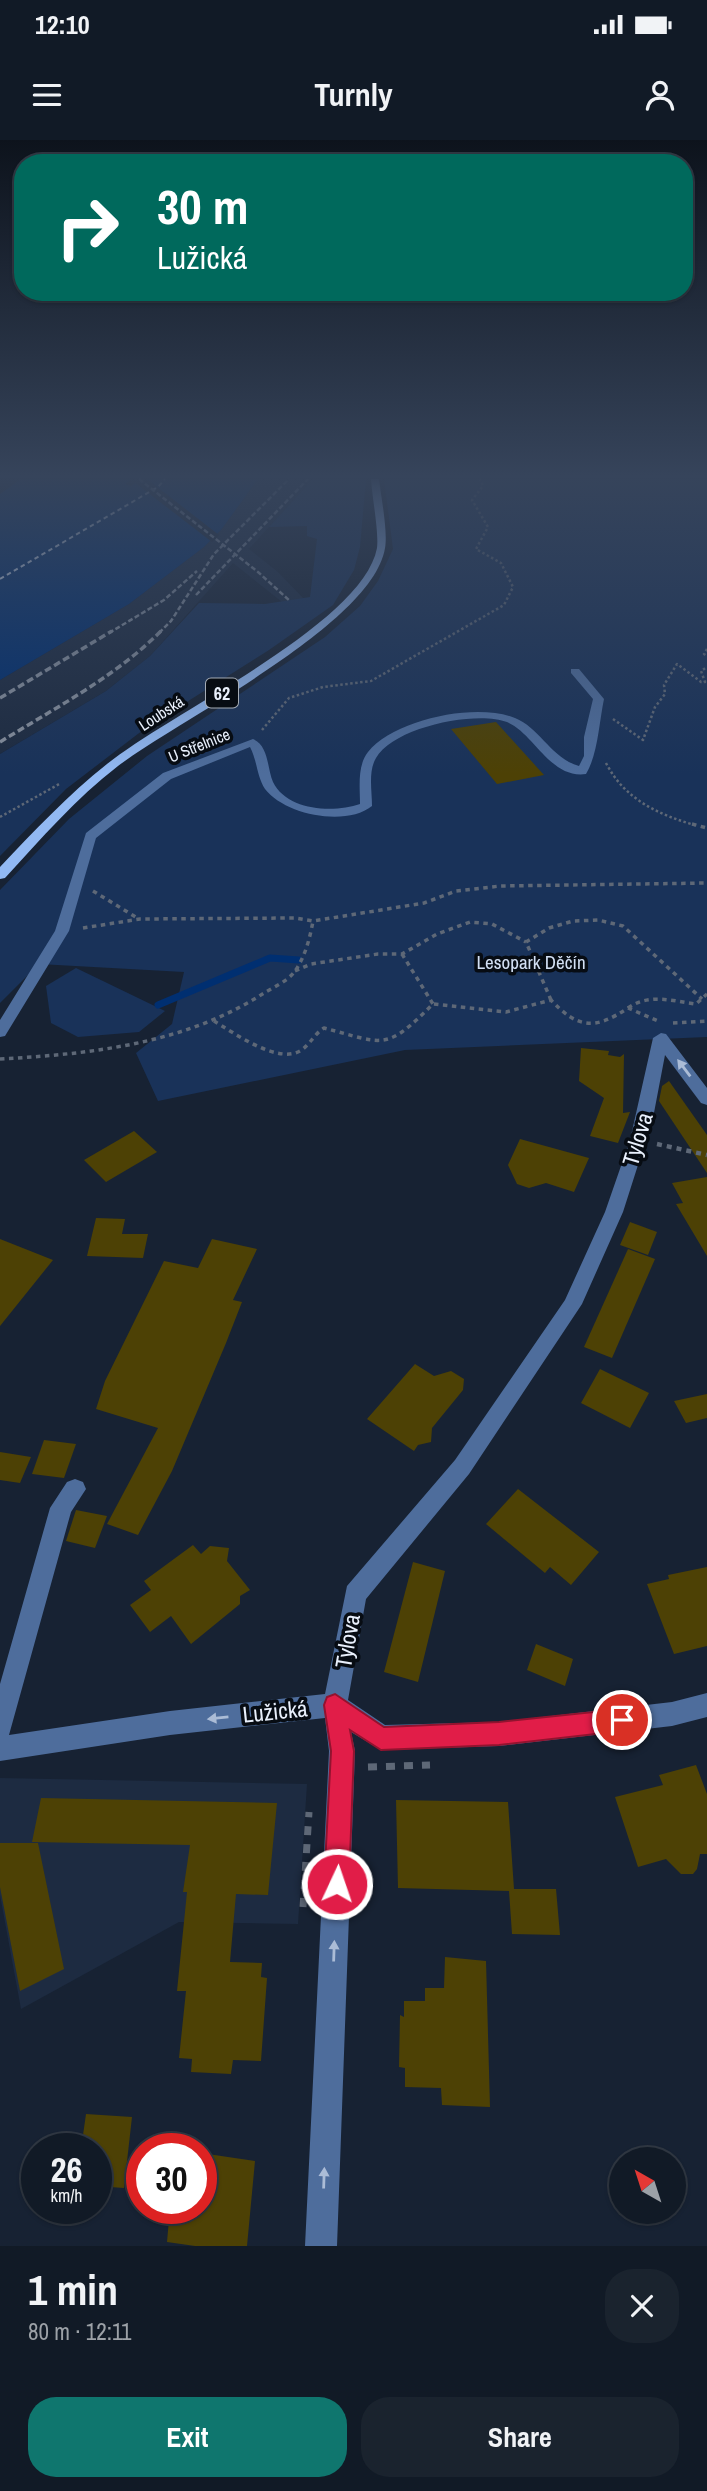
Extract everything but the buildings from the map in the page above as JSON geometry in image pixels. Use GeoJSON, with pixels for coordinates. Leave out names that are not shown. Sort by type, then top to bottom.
{"type":"FeatureCollection","features":[{"type":"Feature","properties":{"kind":"main road","name":"Loubská"},"geometry":{"type":"LineString","coordinates":[[0,875],[72,799],[112,765],[154,735],[299,645],[351,600],[366,577]]}},
{"type":"Feature","properties":{"kind":"street"},"geometry":{"type":"LineString","coordinates":[[575,671],[599,699],[599,708]]}},
{"type":"Feature","properties":{"kind":"street","name":"U Střelnice"},"geometry":{"type":"LineString","coordinates":[[0,1032],[62,931],[90,836],[167,776],[253,742],[269,786],[279,796],[295,806],[342,813],[366,806],[367,773],[371,754],[388,739],[418,727],[482,712],[515,721],[564,768],[582,771],[590,756],[590,737],[599,708]]}},
{"type":"Feature","properties":{"kind":"street","name":"Tylova"},"geometry":{"type":"LineString","coordinates":[[321,2246],[342,1766],[335,1705],[355,1594],[462,1467],[573,1304],[615,1207],[638,1140],[661,1038],[707,1099]]}},
{"type":"Feature","properties":{"kind":"street"},"geometry":{"type":"LineString","coordinates":[[0,1727],[61,1508],[75,1489]]}},
{"type":"Feature","properties":{"kind":"street","name":"Lužická"},"geometry":{"type":"LineString","coordinates":[[0,1749],[170,1723],[335,1705],[381,1738],[499,1734],[672,1714],[707,1705]]}},
{"type":"Feature","properties":{"kind":"path"},"geometry":{"type":"LineString","coordinates":[[253,742],[289,698],[323,687],[371,681],[504,605],[513,587],[508,577]]}},
{"type":"Feature","properties":{"kind":"path"},"geometry":{"type":"LineString","coordinates":[[707,649],[704,654],[707,656]]}},
{"type":"Feature","properties":{"kind":"path"},"geometry":{"type":"LineString","coordinates":[[599,708],[643,740],[655,707],[665,694],[664,685],[677,664],[701,682],[705,682],[701,671],[707,667]]}},
{"type":"Feature","properties":{"kind":"path"},"geometry":{"type":"LineString","coordinates":[[590,737],[600,749],[609,771],[638,802],[679,821],[707,828]]}},
{"type":"Feature","properties":{"kind":"path"},"geometry":{"type":"LineString","coordinates":[[78,883],[140,919]]}},
{"type":"Feature","properties":{"kind":"path"},"geometry":{"type":"LineString","coordinates":[[62,931],[140,919],[295,918],[313,921],[424,903],[456,891],[500,886],[707,883]]}},
{"type":"Feature","properties":{"kind":"path"},"geometry":{"type":"LineString","coordinates":[[526,942],[544,929],[565,922],[586,918],[610,921],[623,926],[702,999]]}},
{"type":"Feature","properties":{"kind":"path"},"geometry":{"type":"LineString","coordinates":[[295,971],[310,939],[313,921]]}},
{"type":"Feature","properties":{"kind":"path"},"geometry":{"type":"LineString","coordinates":[[0,1059],[58,1056],[104,1049],[215,1021],[254,1002],[295,971],[312,964],[379,954],[401,954],[438,934],[471,922],[492,924],[526,942],[551,1000],[562,1013],[593,1024],[601,1025],[628,1009],[637,999],[647,997],[696,1004],[707,994]]}},
{"type":"Feature","properties":{"kind":"path"},"geometry":{"type":"LineString","coordinates":[[401,954],[433,1004]]}},
{"type":"Feature","properties":{"kind":"path"},"geometry":{"type":"LineString","coordinates":[[433,1004],[506,1012],[551,1000]]}},
{"type":"Feature","properties":{"kind":"path"},"geometry":{"type":"LineString","coordinates":[[215,1021],[258,1046],[278,1054],[291,1054],[300,1051],[316,1031],[324,1028],[368,1041],[391,1038],[407,1032],[433,1004]]}},
{"type":"Feature","properties":{"kind":"path"},"geometry":{"type":"LineString","coordinates":[[628,1009],[663,1023],[707,1021]]}},
{"type":"Feature","properties":{"kind":"path"},"geometry":{"type":"LineString","coordinates":[[638,1140],[707,1155]]}},
{"type":"Feature","properties":{"kind":"path"},"geometry":{"type":"LineString","coordinates":[[342,1766],[389,1768],[442,1764]]}},
{"type":"Feature","properties":{"kind":"path"},"geometry":{"type":"LineString","coordinates":[[303,1907],[310,1796]]}},
{"type":"Feature","properties":{"kind":"shaded area"},"geometry":{"type":"Polygon","coordinates":[[[0,577],[164,577],[129,604],[0,680],[0,577]]]}},
{"type":"Feature","properties":{"kind":"shaded area"},"geometry":{"type":"Polygon","coordinates":[[[164,577],[220,577],[150,656],[106,691],[0,754],[0,680],[129,604],[164,577]]]}},
{"type":"Feature","properties":{"kind":"shaded area"},"geometry":{"type":"Polygon","coordinates":[[[251,577],[283,577],[304,599],[282,602],[251,577]]]}},
{"type":"Feature","properties":{"kind":"shaded area"},"geometry":{"type":"Polygon","coordinates":[[[0,1778],[307,1784],[298,1924],[179,1922],[21,2009],[0,1895],[0,1778]]]}},
{"type":"Feature","properties":{"kind":"green space"},"geometry":{"type":"Polygon","coordinates":[[[312,577],[350,577],[333,605],[269,650],[147,727],[66,789],[0,856],[0,754],[106,691],[150,656],[199,603],[265,604],[310,597],[312,577]]]}},
{"type":"Feature","properties":{"kind":"green space","name":"Lesopark Děčín"},"geometry":{"type":"Polygon","coordinates":[[[380,577],[707,577],[707,1037],[405,1050],[158,1101],[136,1053],[172,1024],[184,972],[39,964],[0,1003],[0,890],[69,819],[147,756],[325,637],[360,606],[380,577]]]}},
{"type":"Feature","properties":{"kind":"green space"},"geometry":{"type":"Polygon","coordinates":[[[76,968],[165,1011],[139,1032],[78,1037],[51,1023],[46,986],[76,968]]]}},
{"type":"Feature","properties":{"kind":"waterway"},"geometry":{"type":"LineString","coordinates":[[158,1005],[270,958],[299,960]]}},
{"type":"Feature","properties":{"kind":"railway"},"geometry":{"type":"LineString","coordinates":[[109,633],[164,600],[190,577]]}},
{"type":"Feature","properties":{"kind":"railway"},"geometry":{"type":"LineString","coordinates":[[161,631],[171,621],[199,577]]}},
{"type":"Feature","properties":{"kind":"railway"},"geometry":{"type":"LineString","coordinates":[[196,595],[213,577]]}},
{"type":"Feature","properties":{"kind":"railway"},"geometry":{"type":"LineString","coordinates":[[264,577],[290,601]]}},
{"type":"Feature","properties":{"kind":"railway"},"geometry":{"type":"LineString","coordinates":[[0,698],[112,631]]}},
{"type":"Feature","properties":{"kind":"railway"},"geometry":{"type":"LineString","coordinates":[[0,742],[104,677],[161,631]]}},
{"type":"Feature","properties":{"kind":"route"},"geometry":{"type":"LineString","coordinates":[[337,1884],[342,1751],[335,1705],[381,1738],[499,1734],[622,1720]]}}]}
